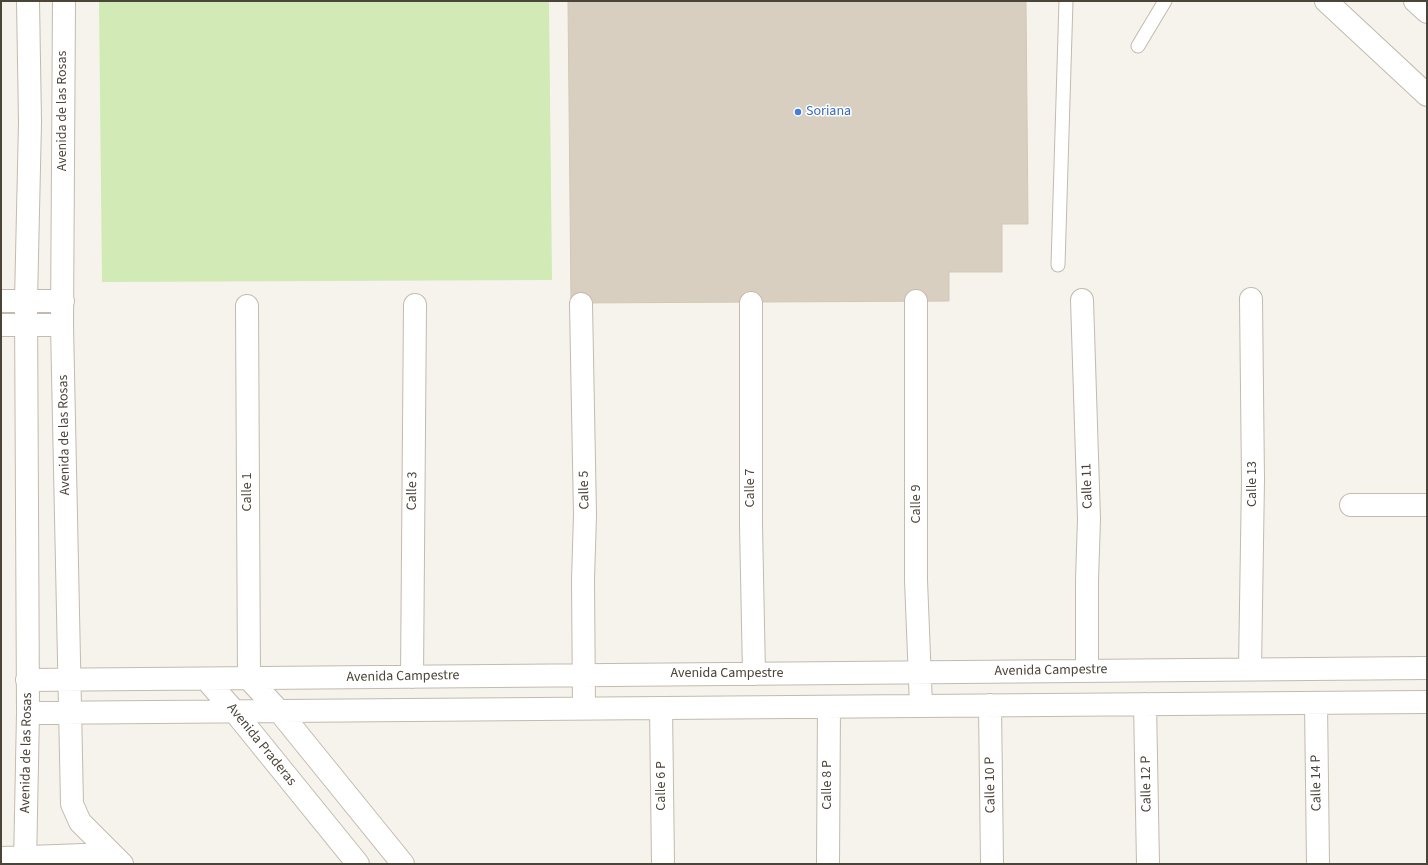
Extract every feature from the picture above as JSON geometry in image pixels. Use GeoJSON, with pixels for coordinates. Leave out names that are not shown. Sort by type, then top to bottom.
{"type":"FeatureCollection","features":[{"type":"Feature","properties":{"kind":"street","name":"Avenida de las Rosas"},"geometry":{"type":"LineString","coordinates":[[25,861],[28,713],[26,301],[30,122],[28,1]]}},
{"type":"Feature","properties":{"kind":"street","name":"Avenida de las Rosas"},"geometry":{"type":"LineString","coordinates":[[64,1],[62,325],[72,804],[80,822],[116,859]]}},
{"type":"Feature","properties":{"kind":"street"},"geometry":{"type":"LineString","coordinates":[[1326,1],[1427,95]]}},
{"type":"Feature","properties":{"kind":"street"},"geometry":{"type":"LineString","coordinates":[[1415,1],[1427,12]]}},
{"type":"Feature","properties":{"kind":"street","name":"Calle 13"},"geometry":{"type":"LineString","coordinates":[[1250,670],[1253,480],[1251,299]]}},
{"type":"Feature","properties":{"kind":"street","name":"Calle 11"},"geometry":{"type":"LineString","coordinates":[[1082,300],[1089,519],[1087,671]]}},
{"type":"Feature","properties":{"kind":"street"},"geometry":{"type":"LineString","coordinates":[[1,301],[63,301]]}},
{"type":"Feature","properties":{"kind":"street","name":"Calle 9"},"geometry":{"type":"LineString","coordinates":[[916,301],[916,580],[921,706]]}},
{"type":"Feature","properties":{"kind":"street","name":"Calle 7"},"geometry":{"type":"LineString","coordinates":[[751,303],[751,525],[754,674]]}},
{"type":"Feature","properties":{"kind":"street","name":"Calle 5"},"geometry":{"type":"LineString","coordinates":[[581,304],[585,515],[583,580],[585,676],[584,708]]}},
{"type":"Feature","properties":{"kind":"street","name":"Calle 3"},"geometry":{"type":"LineString","coordinates":[[412,677],[415,305]]}},
{"type":"Feature","properties":{"kind":"street","name":"Calle 1"},"geometry":{"type":"LineString","coordinates":[[247,306],[249,679]]}},
{"type":"Feature","properties":{"kind":"street"},"geometry":{"type":"LineString","coordinates":[[1,325],[62,325]]}},
{"type":"Feature","properties":{"kind":"street"},"geometry":{"type":"LineString","coordinates":[[1351,505],[1427,505]]}},
{"type":"Feature","properties":{"kind":"street","name":"Avenida Campestre"},"geometry":{"type":"LineString","coordinates":[[27,680],[1427,668]]}},
{"type":"Feature","properties":{"kind":"street","name":"Avenida Praderas"},"geometry":{"type":"LineString","coordinates":[[206,679],[234,711],[315,813],[358,864]]}},
{"type":"Feature","properties":{"kind":"street"},"geometry":{"type":"LineString","coordinates":[[249,679],[279,711],[403,864]]}},
{"type":"Feature","properties":{"kind":"street"},"geometry":{"type":"LineString","coordinates":[[28,713],[1427,702]]}},
{"type":"Feature","properties":{"kind":"street","name":"Calle 14 P"},"geometry":{"type":"LineString","coordinates":[[1316,703],[1318,864]]}},
{"type":"Feature","properties":{"kind":"street","name":"Calle 12 P"},"geometry":{"type":"LineString","coordinates":[[1145,704],[1148,864]]}},
{"type":"Feature","properties":{"kind":"street","name":"Calle 10 P"},"geometry":{"type":"LineString","coordinates":[[990,705],[992,864]]}},
{"type":"Feature","properties":{"kind":"street","name":"Calle 8 P"},"geometry":{"type":"LineString","coordinates":[[828,864],[829,706]]}},
{"type":"Feature","properties":{"kind":"street","name":"Calle 6 P"},"geometry":{"type":"LineString","coordinates":[[661,708],[663,864]]}},
{"type":"Feature","properties":{"kind":"street"},"geometry":{"type":"LineString","coordinates":[[315,813],[344,793]]}},
{"type":"Feature","properties":{"kind":"street"},"geometry":{"type":"LineString","coordinates":[[1,858],[25,861],[116,859]]}},
{"type":"Feature","properties":{"kind":"lane"},"geometry":{"type":"LineString","coordinates":[[1058,265],[1066,1]]}},
{"type":"Feature","properties":{"kind":"lane"},"geometry":{"type":"LineString","coordinates":[[1138,46],[1165,1]]}},
{"type":"Feature","properties":{"kind":"green space"},"geometry":{"type":"Polygon","coordinates":[[[99,1],[549,1],[552,280],[102,282],[99,1]]]}},
{"type":"Feature","properties":{"kind":"building","name":"Soriana"},"geometry":{"type":"Polygon","coordinates":[[[568,1],[1026,1],[1028,224],[1002,224],[1002,272],[949,272],[949,301],[571,303],[568,1]]]}},
{"type":"Feature","properties":{"kind":"place","name":"Soriana"},"geometry":{"type":"Point","coordinates":[798,112]}}]}
